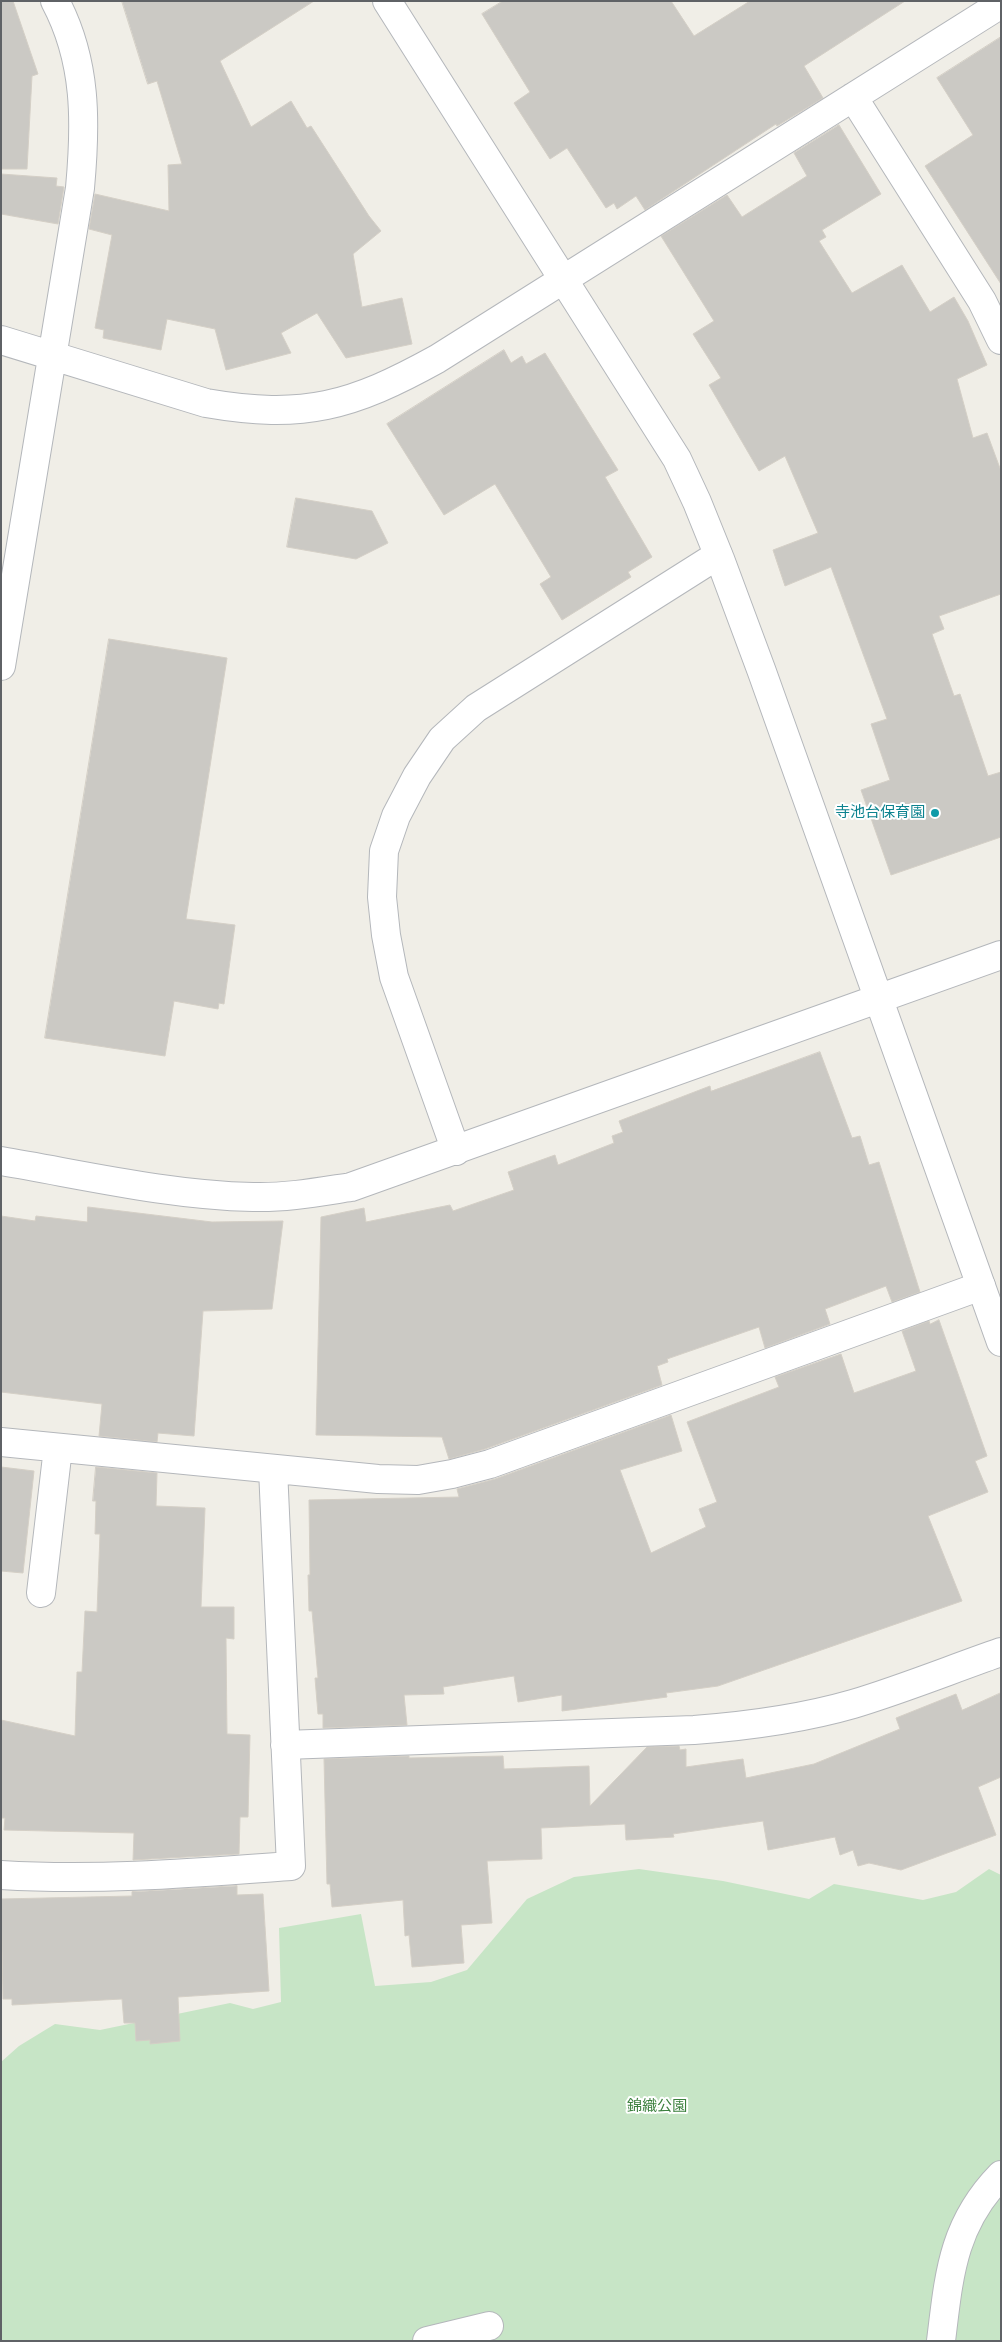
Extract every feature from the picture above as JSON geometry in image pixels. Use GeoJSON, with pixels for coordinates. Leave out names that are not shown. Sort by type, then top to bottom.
{"type":"FeatureCollection","features":[{"type":"Feature","properties":{"kind":"street"},"geometry":{"type":"LineString","coordinates":[[1,666],[80,188],[85,133],[81,84],[67,24],[55,1]]}},
{"type":"Feature","properties":{"kind":"street"},"geometry":{"type":"LineString","coordinates":[[387,1],[677,459],[698,502],[879,999],[1001,1342]]}},
{"type":"Feature","properties":{"kind":"street"},"geometry":{"type":"LineString","coordinates":[[1,340],[206,403],[240,409],[279,411],[314,408],[353,400],[395,383],[437,359],[1001,4]]}},
{"type":"Feature","properties":{"kind":"street"},"geometry":{"type":"LineString","coordinates":[[853,97],[982,301],[1001,340]]}},
{"type":"Feature","properties":{"kind":"street"},"geometry":{"type":"LineString","coordinates":[[456,1150],[394,977],[386,935],[382,896],[384,851],[396,816],[417,776],[442,739],[476,708],[718,554]]}},
{"type":"Feature","properties":{"kind":"street"},"geometry":{"type":"LineString","coordinates":[[1,1161],[200,1194],[254,1197],[298,1195],[351,1187],[1001,955]]}},
{"type":"Feature","properties":{"kind":"street"},"geometry":{"type":"LineString","coordinates":[[1,1442],[273,1469],[418,1480],[452,1474],[490,1464],[981,1286]]}},
{"type":"Feature","properties":{"kind":"street"},"geometry":{"type":"LineString","coordinates":[[41,1593],[58,1448]]}},
{"type":"Feature","properties":{"kind":"street"},"geometry":{"type":"LineString","coordinates":[[1,1874],[69,1877],[144,1876],[291,1866],[273,1469]]}},
{"type":"Feature","properties":{"kind":"street"},"geometry":{"type":"LineString","coordinates":[[285,1745],[694,1730],[741,1726],[794,1718],[853,1704],[1001,1652]]}},
{"type":"Feature","properties":{"kind":"street"},"geometry":{"type":"LineString","coordinates":[[941,2341],[949,2272],[965,2224],[985,2191],[1001,2176]]}},
{"type":"Feature","properties":{"kind":"street"},"geometry":{"type":"LineString","coordinates":[[427,2341],[489,2326]]}},
{"type":"Feature","properties":{"kind":"green space","name":"錦織公園"},"geometry":{"type":"Polygon","coordinates":[[[639,1869],[723,1881],[809,1899],[834,1884],[923,1900],[956,1892],[989,1869],[1001,1875],[1001,2341],[1,2341],[1,2062],[19,2046],[55,2024],[100,2030],[230,2003],[253,2009],[281,2002],[279,1928],[361,1914],[375,1986],[431,1982],[467,1970],[527,1899],[574,1877],[639,1869]]]}},
{"type":"Feature","properties":{"kind":"building"},"geometry":{"type":"Polygon","coordinates":[[[1,1],[13,1],[38,74],[32,76],[27,169],[1,169],[1,1]]]}},
{"type":"Feature","properties":{"kind":"building"},"geometry":{"type":"Polygon","coordinates":[[[122,1],[314,1],[220,61],[251,127],[291,101],[307,128],[311,126],[369,216],[381,231],[353,254],[362,307],[402,298],[412,344],[346,358],[317,313],[281,333],[291,353],[226,370],[215,329],[167,319],[161,350],[103,338],[104,330],[95,328],[112,235],[89,229],[95,194],[169,211],[168,165],[182,164],[157,81],[148,84],[122,1]]]}},
{"type":"Feature","properties":{"kind":"building"},"geometry":{"type":"Polygon","coordinates":[[[503,1],[671,1],[694,36],[750,1],[905,1],[804,66],[823,98],[777,126],[776,124],[645,210],[636,196],[617,209],[614,203],[606,208],[567,148],[550,159],[514,103],[530,92],[482,14],[503,1]]]}},
{"type":"Feature","properties":{"kind":"building"},"geometry":{"type":"Polygon","coordinates":[[[1001,37],[1001,284],[925,166],[973,135],[937,78],[1001,37]]]}},
{"type":"Feature","properties":{"kind":"building"},"geometry":{"type":"Polygon","coordinates":[[[839,125],[881,194],[822,230],[826,237],[819,241],[852,293],[902,265],[930,312],[954,297],[968,321],[987,365],[957,379],[973,438],[987,433],[1001,471],[1001,594],[939,616],[944,629],[932,634],[954,696],[960,694],[988,776],[1001,772],[1001,837],[891,875],[861,790],[890,780],[871,724],[887,719],[831,567],[785,586],[773,550],[818,533],[785,456],[759,471],[709,385],[721,378],[693,334],[714,321],[661,236],[727,195],[742,217],[807,176],[794,153],[839,125]]]}},
{"type":"Feature","properties":{"kind":"building"},"geometry":{"type":"Polygon","coordinates":[[[1,174],[57,178],[56,186],[64,187],[58,224],[1,214],[1,174]]]}},
{"type":"Feature","properties":{"kind":"building"},"geometry":{"type":"Polygon","coordinates":[[[504,350],[511,363],[522,356],[526,364],[545,353],[618,470],[605,477],[652,557],[628,572],[631,577],[562,620],[540,584],[551,577],[495,484],[444,515],[387,424],[504,350]]]}},
{"type":"Feature","properties":{"kind":"building"},"geometry":{"type":"Polygon","coordinates":[[[296,498],[372,511],[388,543],[356,559],[287,547],[296,498]]]}},
{"type":"Feature","properties":{"kind":"building"},"geometry":{"type":"Polygon","coordinates":[[[109,639],[227,658],[186,919],[235,925],[224,1004],[219,1003],[218,1009],[174,1001],[165,1056],[45,1038],[109,639]]]}},
{"type":"Feature","properties":{"kind":"building"},"geometry":{"type":"Polygon","coordinates":[[[820,1052],[852,1138],[860,1136],[869,1165],[879,1162],[920,1292],[892,1302],[886,1286],[825,1309],[830,1324],[765,1348],[759,1327],[667,1359],[668,1362],[657,1366],[662,1385],[485,1449],[449,1459],[442,1437],[316,1435],[321,1217],[364,1208],[366,1222],[450,1205],[453,1211],[514,1190],[508,1172],[555,1155],[558,1165],[614,1143],[612,1136],[623,1132],[619,1121],[710,1086],[711,1091],[820,1052]]]}},
{"type":"Feature","properties":{"kind":"building"},"geometry":{"type":"Polygon","coordinates":[[[88,1207],[212,1222],[283,1221],[272,1309],[203,1311],[194,1436],[158,1433],[157,1442],[99,1436],[102,1404],[1,1392],[1,1216],[35,1221],[36,1216],[87,1222],[88,1207]]]}},
{"type":"Feature","properties":{"kind":"building"},"geometry":{"type":"Polygon","coordinates":[[[939,1320],[987,1456],[975,1461],[988,1492],[928,1516],[962,1601],[718,1686],[666,1693],[667,1697],[562,1711],[562,1695],[518,1702],[514,1676],[443,1687],[444,1694],[404,1695],[407,1725],[323,1728],[323,1714],[318,1714],[315,1678],[318,1678],[312,1611],[309,1611],[309,1500],[459,1497],[457,1489],[495,1479],[671,1415],[682,1451],[620,1470],[651,1553],[706,1527],[699,1509],[717,1502],[687,1422],[779,1387],[775,1377],[841,1354],[854,1393],[916,1371],[902,1331],[929,1321],[930,1324],[939,1320]]]}},
{"type":"Feature","properties":{"kind":"building"},"geometry":{"type":"Polygon","coordinates":[[[1,1467],[34,1471],[23,1573],[1,1571],[1,1467]]]}},
{"type":"Feature","properties":{"kind":"building"},"geometry":{"type":"Polygon","coordinates":[[[96,1467],[157,1473],[156,1506],[205,1508],[201,1607],[234,1607],[234,1639],[226,1638],[227,1734],[250,1735],[248,1817],[240,1817],[239,1854],[133,1860],[134,1833],[4,1830],[5,1818],[1,1818],[1,1720],[75,1736],[77,1672],[82,1672],[85,1611],[97,1612],[100,1534],[95,1534],[96,1501],[93,1501],[96,1467]]]}},
{"type":"Feature","properties":{"kind":"building"},"geometry":{"type":"Polygon","coordinates":[[[1001,1693],[1001,1777],[978,1787],[996,1835],[901,1870],[869,1863],[858,1866],[853,1850],[840,1855],[835,1837],[768,1850],[763,1821],[673,1834],[674,1837],[626,1840],[625,1824],[541,1828],[542,1859],[487,1861],[492,1923],[461,1925],[464,1963],[412,1967],[409,1935],[405,1936],[403,1900],[332,1907],[330,1884],[327,1884],[324,1759],[409,1756],[409,1758],[503,1756],[504,1769],[589,1766],[590,1806],[647,1747],[679,1746],[680,1750],[686,1749],[686,1767],[743,1759],[746,1778],[814,1764],[900,1729],[896,1718],[956,1694],[962,1710],[1001,1693]]]}},
{"type":"Feature","properties":{"kind":"building"},"geometry":{"type":"Polygon","coordinates":[[[237,1886],[237,1895],[263,1894],[269,1991],[178,1997],[180,2041],[150,2044],[150,2040],[136,2041],[135,2023],[124,2023],[122,1999],[12,2005],[12,1999],[3,1999],[1,1899],[132,1896],[132,1892],[237,1886]]]}},
{"type":"Feature","properties":{"kind":"place","name":"寺池台保育園"},"geometry":{"type":"Point","coordinates":[935,813]}}]}
